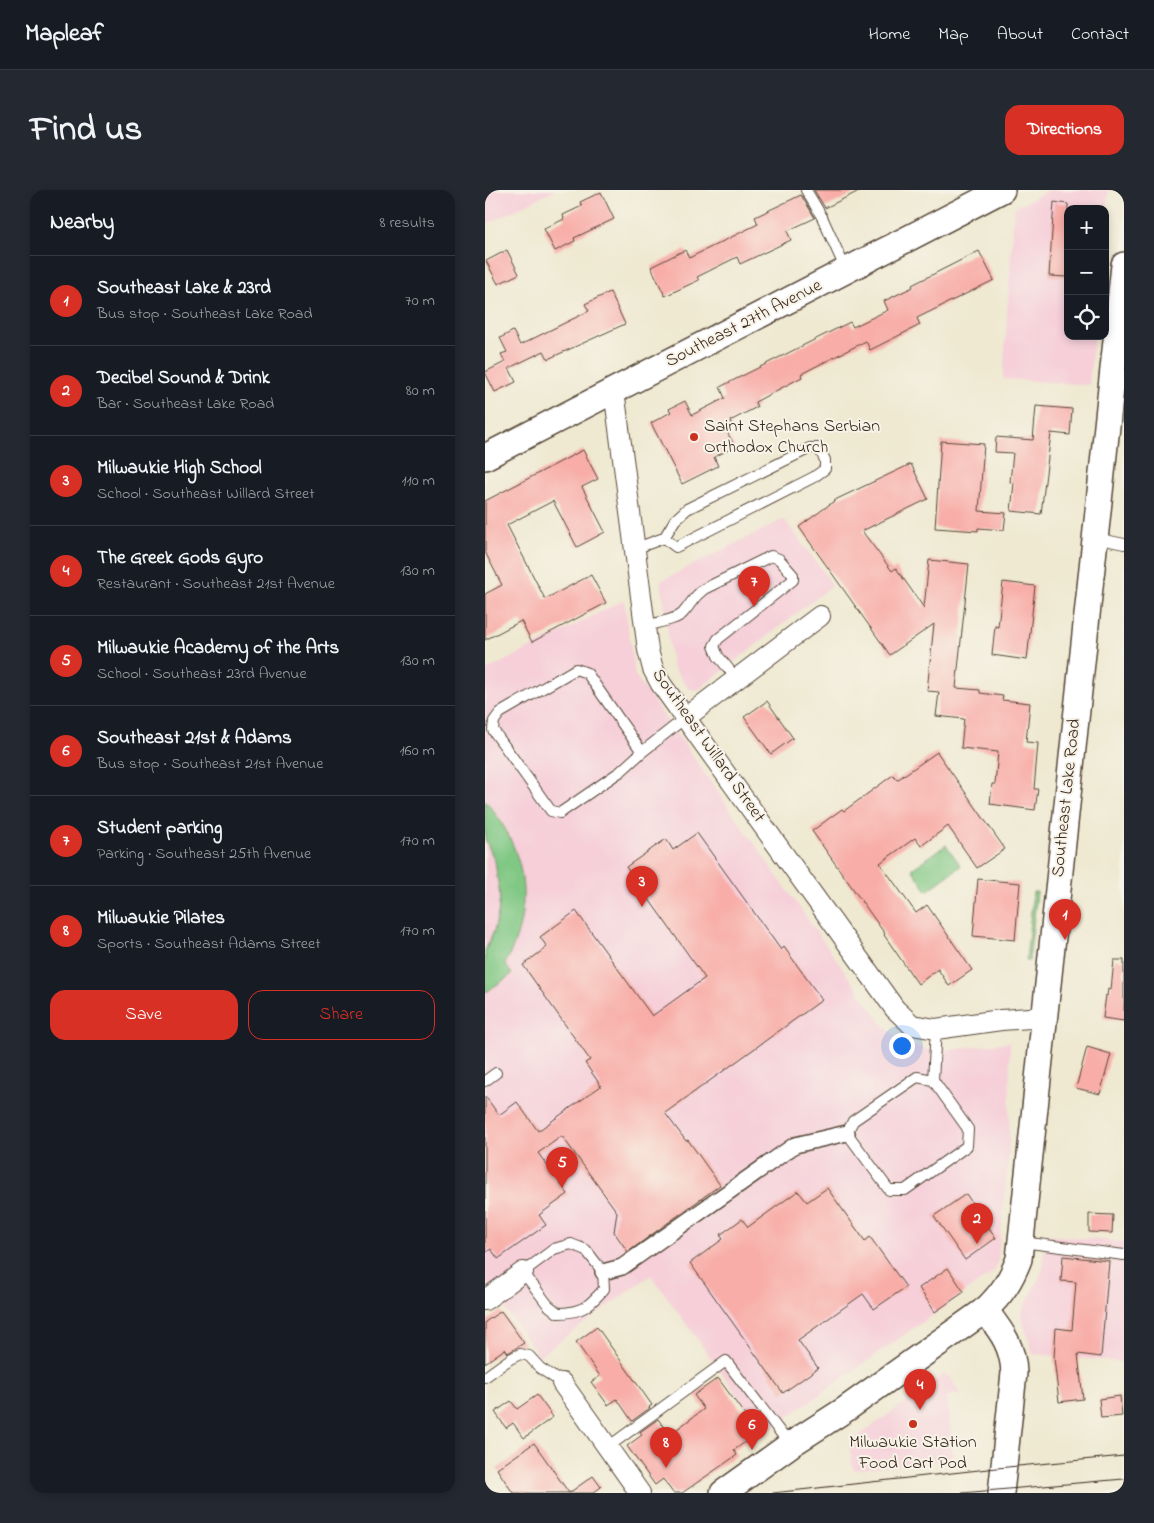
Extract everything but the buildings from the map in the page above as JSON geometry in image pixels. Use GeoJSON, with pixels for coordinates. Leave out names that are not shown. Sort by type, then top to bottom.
{"type":"FeatureCollection","features":[{"type":"Feature","properties":{"kind":"street","name":"Southeast 27th Avenue"},"geometry":{"type":"LineString","coordinates":[[485,458],[1002,190]]}},
{"type":"Feature","properties":{"kind":"street","name":"Southeast Lake Road"},"geometry":{"type":"LineString","coordinates":[[723,1493],[790,1445],[846,1409],[985,1310],[1000,1295],[1013,1276],[1019,1259],[1095,538],[1113,399],[1124,265]]}},
{"type":"Feature","properties":{"kind":"street","name":"Southeast Willard Street"},"geometry":{"type":"LineString","coordinates":[[614,390],[648,650],[653,669],[661,684],[685,718],[895,1009],[912,1024],[936,1029]]}},
{"type":"Feature","properties":{"kind":"street"},"geometry":{"type":"LineString","coordinates":[[685,718],[820,616]]}},
{"type":"Feature","properties":{"kind":"street"},"geometry":{"type":"LineString","coordinates":[[936,1029],[1001,1020],[1045,1017]]}},
{"type":"Feature","properties":{"kind":"street"},"geometry":{"type":"LineString","coordinates":[[603,1272],[622,1267],[795,1145],[847,1133]]}},
{"type":"Feature","properties":{"kind":"street"},"geometry":{"type":"LineString","coordinates":[[485,1300],[523,1272]]}},
{"type":"Feature","properties":{"kind":"street"},"geometry":{"type":"LineString","coordinates":[[985,1310],[1006,1340],[1013,1356],[1014,1373],[1001,1493]]}},
{"type":"Feature","properties":{"kind":"street"},"geometry":{"type":"LineString","coordinates":[[561,1383],[640,1493]]}},
{"type":"Feature","properties":{"kind":"lane"},"geometry":{"type":"LineString","coordinates":[[807,190],[847,271]]}},
{"type":"Feature","properties":{"kind":"lane"},"geometry":{"type":"LineString","coordinates":[[635,549],[664,538],[675,520],[687,509],[810,448],[819,448],[825,460],[825,469],[814,477],[676,547],[664,538]]}},
{"type":"Feature","properties":{"kind":"lane"},"geometry":{"type":"LineString","coordinates":[[1095,538],[1124,544]]}},
{"type":"Feature","properties":{"kind":"lane"},"geometry":{"type":"LineString","coordinates":[[645,626],[677,618],[683,614],[695,595],[704,589],[771,556],[779,558],[793,575],[793,580],[718,640],[714,646],[718,656],[737,679]]}},
{"type":"Feature","properties":{"kind":"lane"},"geometry":{"type":"LineString","coordinates":[[642,752],[587,673],[576,669],[500,713],[494,721],[493,730],[551,811],[560,813],[621,771],[685,718]]}},
{"type":"Feature","properties":{"kind":"lane"},"geometry":{"type":"LineString","coordinates":[[933,1080],[917,1077],[853,1120],[847,1133],[889,1190],[905,1190],[967,1146],[968,1129],[933,1080],[936,1029]]}},
{"type":"Feature","properties":{"kind":"lane"},"geometry":{"type":"LineString","coordinates":[[485,1081],[496,1073]]}},
{"type":"Feature","properties":{"kind":"lane"},"geometry":{"type":"LineString","coordinates":[[1022,1242],[1124,1255]]}},
{"type":"Feature","properties":{"kind":"lane"},"geometry":{"type":"LineString","coordinates":[[571,1244],[586,1250],[603,1272],[604,1289],[589,1306],[570,1313],[558,1313],[548,1305],[523,1272],[554,1248],[571,1244]]}},
{"type":"Feature","properties":{"kind":"lane"},"geometry":{"type":"LineString","coordinates":[[485,1376],[520,1354],[529,1356],[540,1368],[561,1383]]}},
{"type":"Feature","properties":{"kind":"lane"},"geometry":{"type":"LineString","coordinates":[[608,1447],[726,1360],[790,1445]]}},
{"type":"Feature","properties":{"kind":"shaded area"},"geometry":{"type":"Polygon","coordinates":[[[485,190],[555,190],[485,225],[485,190]]]}},
{"type":"Feature","properties":{"kind":"shaded area"},"geometry":{"type":"Polygon","coordinates":[[[1050,190],[1109,190],[1107,205],[1064,205],[1064,340],[1094,340],[1089,385],[1003,379],[1014,208],[1050,190]]]}},
{"type":"Feature","properties":{"kind":"shaded area"},"geometry":{"type":"Polygon","coordinates":[[[784,519],[833,585],[698,690],[689,689],[672,666],[661,581],[784,519]]]}},
{"type":"Feature","properties":{"kind":"shaded area"},"geometry":{"type":"Polygon","coordinates":[[[624,600],[635,675],[882,1024],[903,1043],[929,1050],[957,1049],[1010,1042],[1009,1150],[998,1260],[995,1271],[765,1433],[651,1275],[539,1356],[485,1281],[485,671],[624,600]]]}},
{"type":"Feature","properties":{"kind":"shaded area"},"geometry":{"type":"Polygon","coordinates":[[[1046,1235],[1124,1242],[1124,1362],[1033,1354],[1021,1316],[1043,1268],[1046,1235]]]}},
{"type":"Feature","properties":{"kind":"shaded area","name":"Milwaukie Station Food Cart Pod"},"geometry":{"type":"Polygon","coordinates":[[[944,1374],[950,1377],[960,1394],[947,1396],[953,1459],[853,1469],[849,1443],[944,1374]]]}},
{"type":"Feature","properties":{"kind":"green space"},"geometry":{"type":"Polygon","coordinates":[[[485,800],[510,838],[518,858],[523,900],[521,921],[515,942],[505,964],[512,974],[485,993],[485,951],[494,931],[500,896],[495,861],[485,839],[485,800]]]}},
{"type":"Feature","properties":{"kind":"green space"},"geometry":{"type":"Polygon","coordinates":[[[946,845],[961,866],[927,891],[912,869],[946,845]]]}},
{"type":"Feature","properties":{"kind":"green space"},"geometry":{"type":"Polygon","coordinates":[[[1033,892],[1037,892],[1029,961],[1026,961],[1033,892]]]}},
{"type":"Feature","properties":{"kind":"tram line"},"geometry":{"type":"LineString","coordinates":[[773,1493],[1124,1456]]}},
{"type":"Feature","properties":{"kind":"tram line"},"geometry":{"type":"LineString","coordinates":[[962,1493],[1124,1479]]}},
{"type":"Feature","properties":{"kind":"place","name":"Saint Stephans Serbian Orthodox Church"},"geometry":{"type":"Point","coordinates":[694,437]}},
{"type":"Feature","properties":{"kind":"place","name":"Student parking"},"geometry":{"type":"Point","coordinates":[754,607]}},
{"type":"Feature","properties":{"kind":"place","name":"Milwaukie High School"},"geometry":{"type":"Point","coordinates":[642,907]}},
{"type":"Feature","properties":{"kind":"place","name":"Southeast Lake & 23rd"},"geometry":{"type":"Point","coordinates":[1065,940]}},
{"type":"Feature","properties":{"kind":"place","name":"Milwaukie Academy of the Arts"},"geometry":{"type":"Point","coordinates":[562,1188]}},
{"type":"Feature","properties":{"kind":"place","name":"Decibel Sound & Drink"},"geometry":{"type":"Point","coordinates":[977,1244]}},
{"type":"Feature","properties":{"kind":"place","name":"The Greek Gods Gyro"},"geometry":{"type":"Point","coordinates":[920,1410]}},
{"type":"Feature","properties":{"kind":"place","name":"Milwaukie Station Food Cart Pod"},"geometry":{"type":"Point","coordinates":[913,1424]}},
{"type":"Feature","properties":{"kind":"place","name":"Southeast 21st & Adams"},"geometry":{"type":"Point","coordinates":[752,1450]}},
{"type":"Feature","properties":{"kind":"place","name":"Milwaukie Pilates"},"geometry":{"type":"Point","coordinates":[666,1468]}}]}
